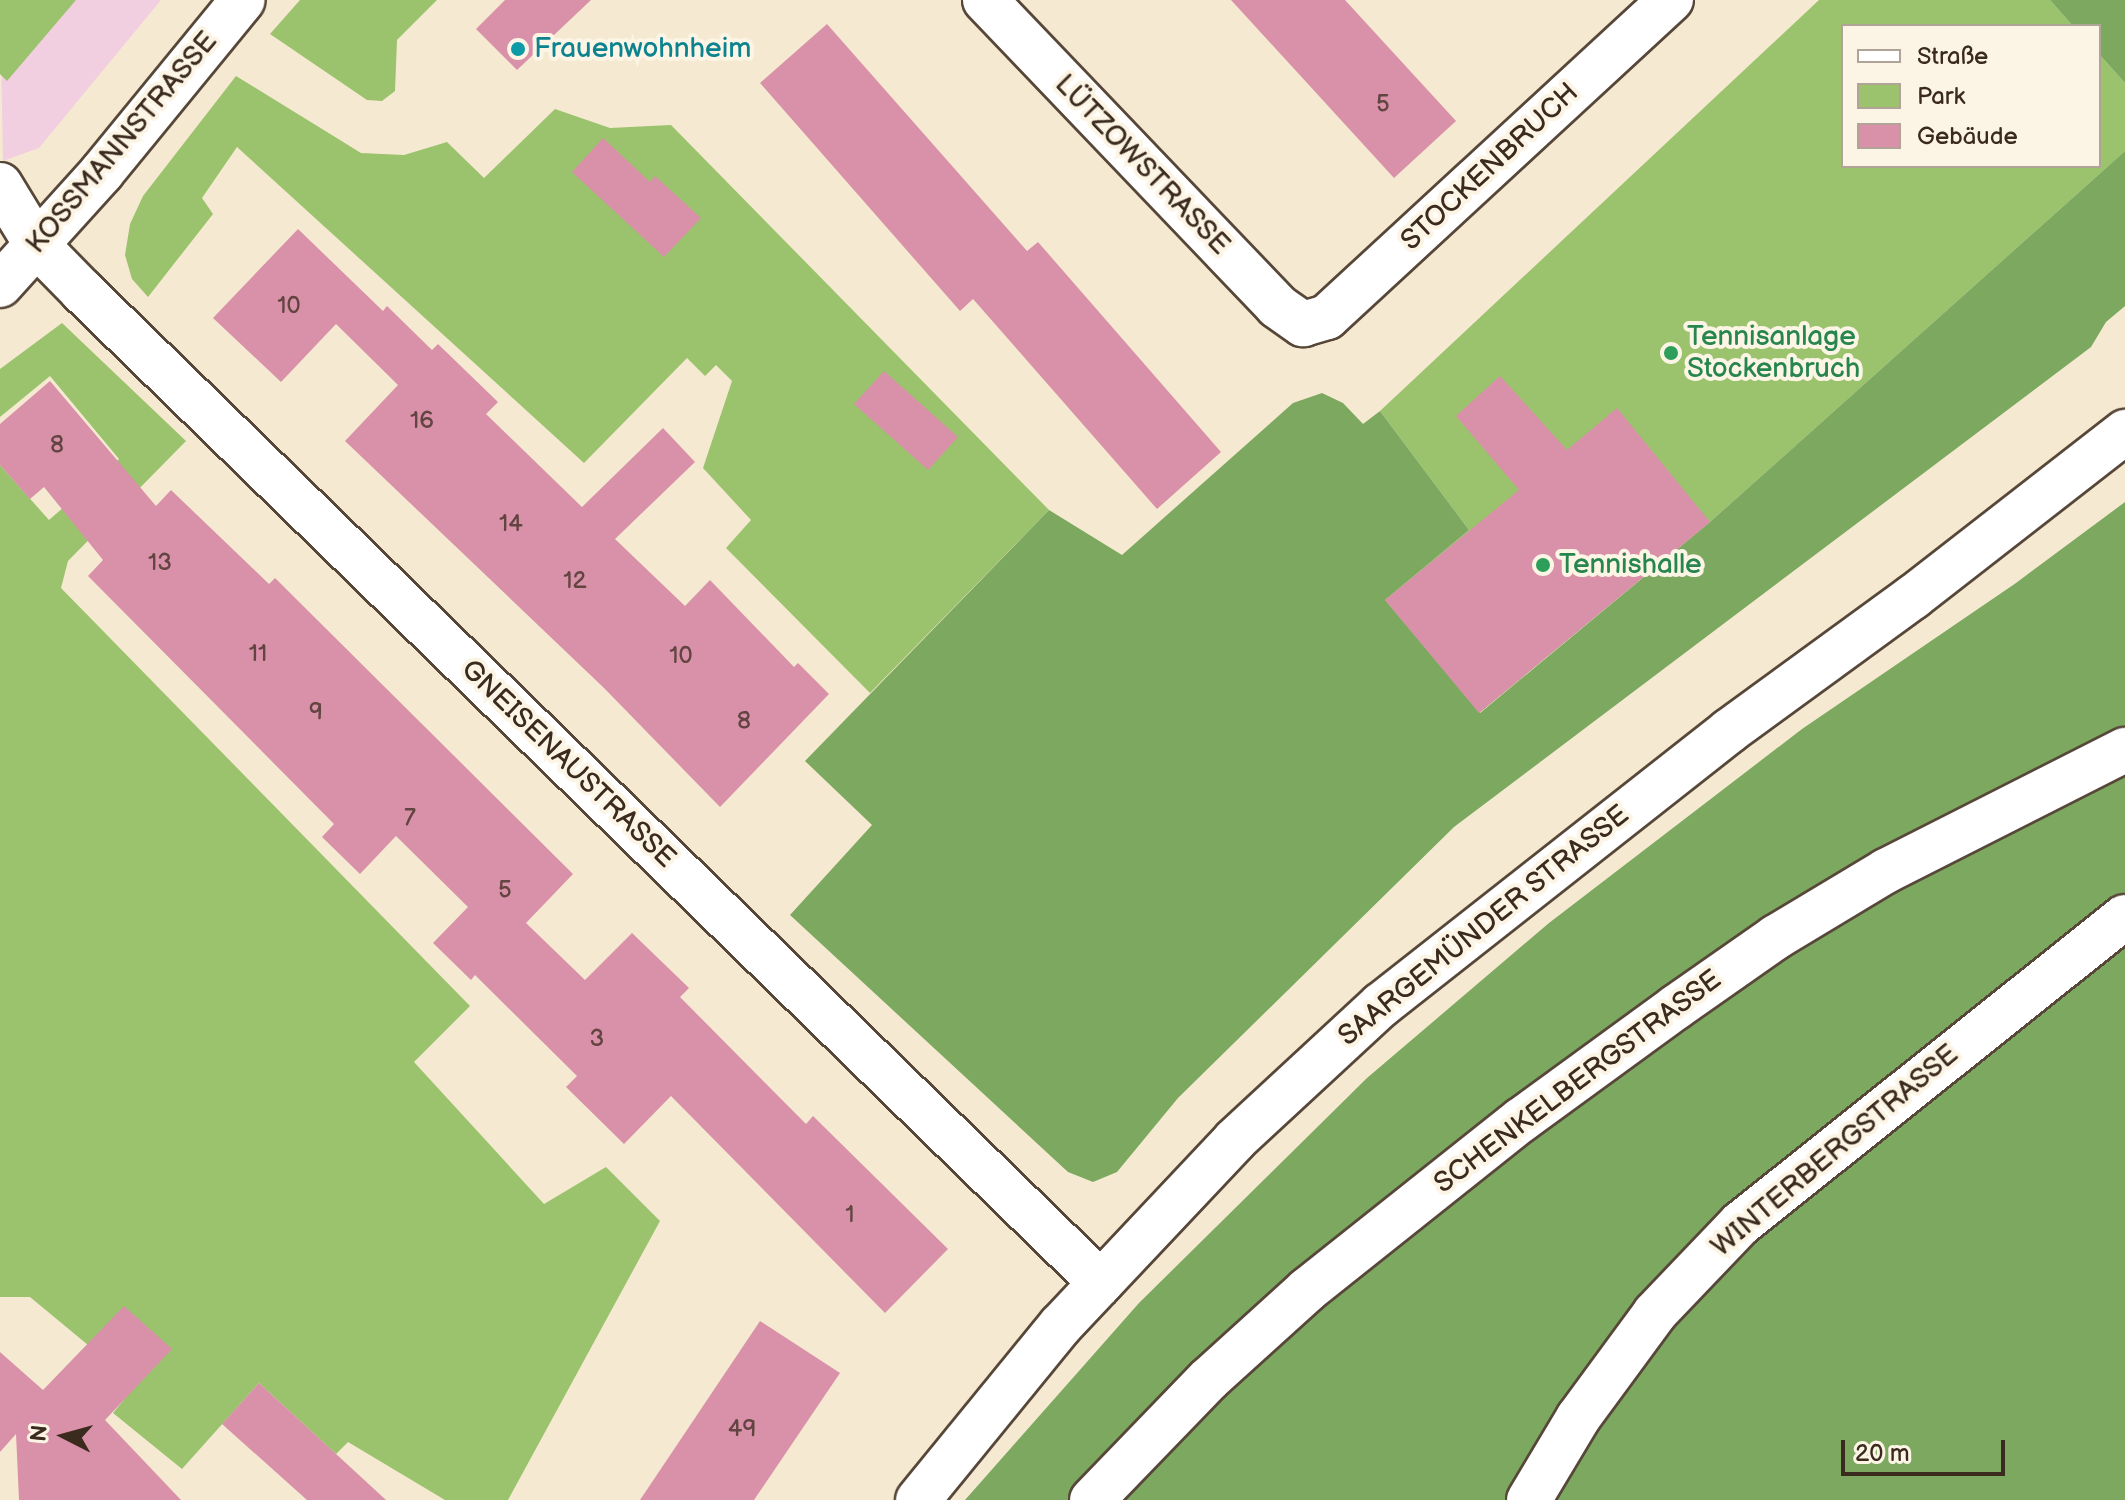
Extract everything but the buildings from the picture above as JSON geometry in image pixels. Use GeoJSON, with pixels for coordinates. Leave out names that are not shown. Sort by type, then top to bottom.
{"type":"FeatureCollection","features":[{"type":"Feature","properties":{"kind":"street","name":"KOSSMANNSTRASSE"},"geometry":{"type":"LineString","coordinates":[[0,285],[243,0]]}},
{"type":"Feature","properties":{"kind":"street","name":"LÜTZOWSTRASSE"},"geometry":{"type":"LineString","coordinates":[[985,0],[1277,306],[1303,324]]}},
{"type":"Feature","properties":{"kind":"street","name":"STOCKENBRUCH"},"geometry":{"type":"LineString","coordinates":[[1303,324],[1327,317],[1671,0]]}},
{"type":"Feature","properties":{"kind":"street","name":"GNEISENAUSTRASSE"},"geometry":{"type":"LineString","coordinates":[[0,185],[36,244],[1101,1283]]}},
{"type":"Feature","properties":{"kind":"street","name":"SAARGEMÜNDER STRASSE"},"geometry":{"type":"LineString","coordinates":[[918,1500],[1101,1283],[1235,1140],[1381,1005],[1729,731],[1913,597],[2125,432]]}},
{"type":"Feature","properties":{"kind":"street","name":"SCHENKELBERGSTRASSE"},"geometry":{"type":"LineString","coordinates":[[1092,1500],[1209,1379],[1307,1290],[1521,1120],[1663,1016],[1776,937],[1886,871],[2125,750]]}},
{"type":"Feature","properties":{"kind":"street","name":"WINTERBERGSTRASSE"},"geometry":{"type":"LineString","coordinates":[[1529,1500],[1578,1418],[1655,1313],[1740,1224],[2125,917]]}},
{"type":"Feature","properties":{"kind":"shaded area"},"geometry":{"type":"Polygon","coordinates":[[[0,0],[161,0],[39,148],[3,161],[0,0]]]}},
{"type":"Feature","properties":{"kind":"green space"},"geometry":{"type":"Polygon","coordinates":[[[0,0],[76,0],[7,81],[0,74],[0,0]]]}},
{"type":"Feature","properties":{"kind":"green space"},"geometry":{"type":"Polygon","coordinates":[[[300,0],[437,0],[397,40],[395,91],[382,101],[367,100],[270,34],[300,0]]]}},
{"type":"Feature","properties":{"kind":"green space","name":"Tennisanlage Stockenbruch"},"geometry":{"type":"Polygon","coordinates":[[[1819,0],[2050,0],[2071,24],[1841,24],[1841,168],[2101,168],[2101,56],[2125,83],[2125,151],[1710,522],[1479,713],[1385,600],[1469,530],[1380,411],[1819,0]]]}},
{"type":"Feature","properties":{"kind":"green space"},"geometry":{"type":"Polygon","coordinates":[[[2050,0],[2125,0],[2125,83],[2101,56],[2101,24],[2071,24],[2050,0]]]}},
{"type":"Feature","properties":{"kind":"green space"},"geometry":{"type":"Polygon","coordinates":[[[236,76],[361,153],[404,155],[447,142],[484,178],[555,109],[610,128],[671,125],[1049,510],[870,693],[726,548],[751,520],[703,468],[732,381],[716,365],[705,376],[687,358],[584,463],[237,147],[202,198],[213,214],[148,297],[132,279],[125,255],[130,224],[143,196],[236,76]]]}},
{"type":"Feature","properties":{"kind":"green space"},"geometry":{"type":"Polygon","coordinates":[[[2125,151],[2125,306],[2106,322],[2091,347],[1454,827],[1178,1098],[1117,1172],[1093,1182],[1068,1172],[790,915],[872,825],[805,761],[1049,510],[1122,555],[1293,403],[1322,393],[1343,403],[1363,424],[1380,411],[1469,530],[1385,600],[1480,713],[1710,522],[2125,151]]]}},
{"type":"Feature","properties":{"kind":"green space"},"geometry":{"type":"Polygon","coordinates":[[[62,323],[186,441],[68,561],[61,588],[470,1006],[414,1062],[544,1204],[606,1167],[660,1221],[508,1500],[445,1500],[348,1442],[336,1454],[259,1383],[182,1469],[113,1413],[127,1396],[88,1345],[30,1297],[0,1297],[0,465],[49,520],[119,459],[50,376],[0,417],[0,369],[62,323]]]}},
{"type":"Feature","properties":{"kind":"green space"},"geometry":{"type":"Polygon","coordinates":[[[2125,502],[2125,1500],[965,1500],[1139,1303],[1367,1078],[1549,923],[1802,729],[2016,583],[2125,502]]]}},
{"type":"Feature","properties":{"kind":"place","name":"Frauenwohnheim"},"geometry":{"type":"Point","coordinates":[518,49]}},
{"type":"Feature","properties":{"kind":"place","name":"Tennisanlage Stockenbruch"},"geometry":{"type":"Point","coordinates":[1671,353]}},
{"type":"Feature","properties":{"kind":"place","name":"Tennishalle"},"geometry":{"type":"Point","coordinates":[1543,565]}}]}
